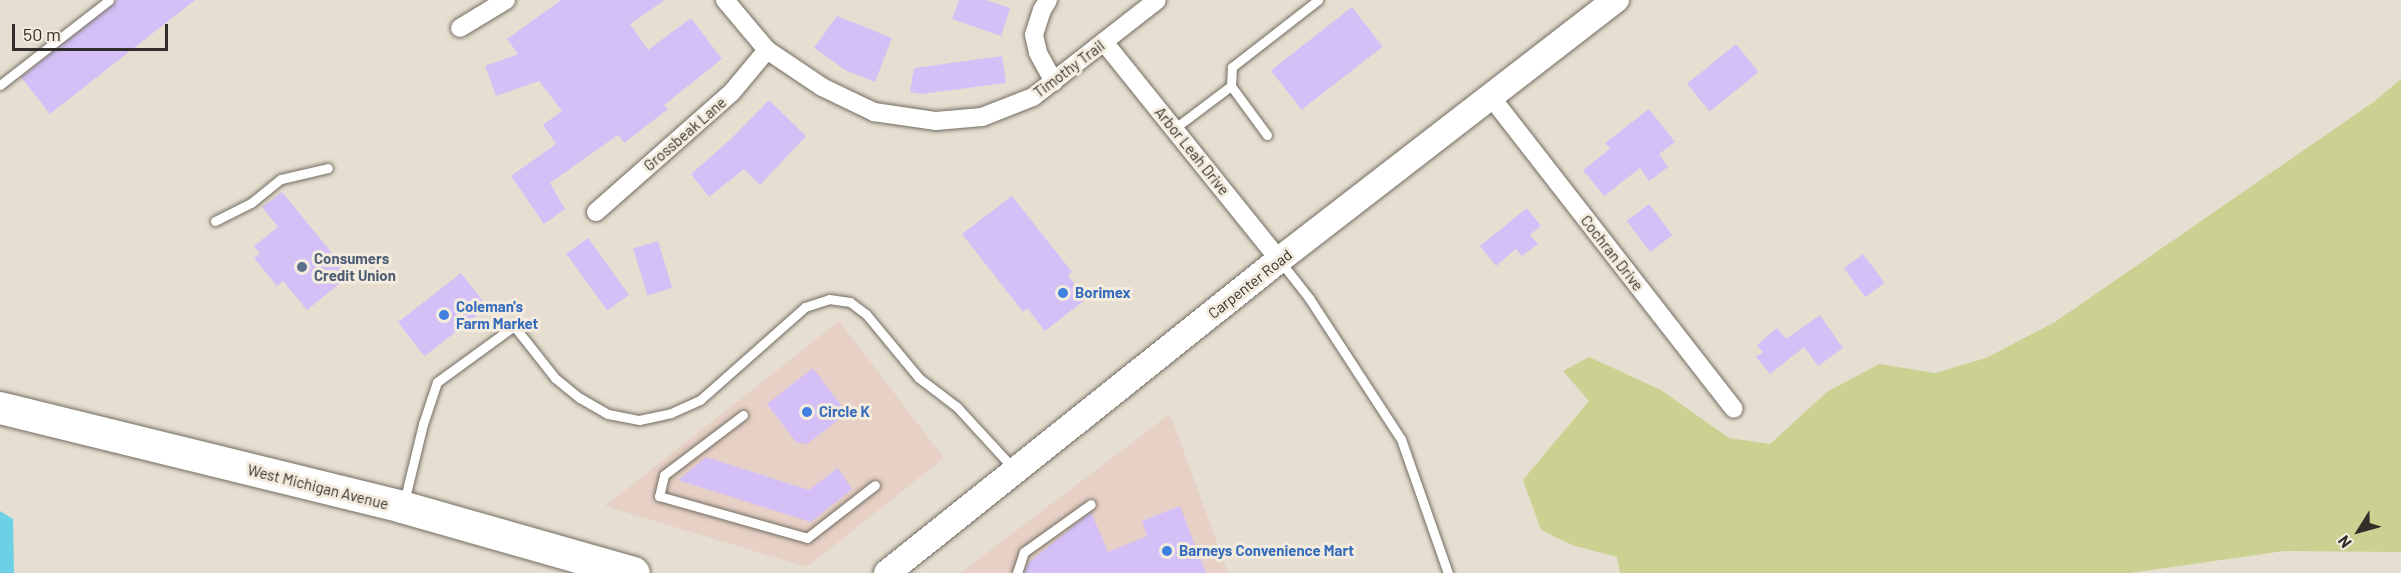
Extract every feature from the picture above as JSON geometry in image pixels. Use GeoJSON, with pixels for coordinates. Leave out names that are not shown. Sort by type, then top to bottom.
{"type":"FeatureCollection","features":[{"type":"Feature","properties":{"kind":"highway","name":"West Michigan Avenue"},"geometry":{"type":"LineString","coordinates":[[0,408],[402,507],[634,573]]}},
{"type":"Feature","properties":{"kind":"main road","name":"Carpenter Road"},"geometry":{"type":"LineString","coordinates":[[887,573],[1280,260],[1616,0]]}},
{"type":"Feature","properties":{"kind":"street"},"geometry":{"type":"LineString","coordinates":[[460,28],[506,0]]}},
{"type":"Feature","properties":{"kind":"street","name":"Timothy Trail"},"geometry":{"type":"LineString","coordinates":[[725,0],[767,50],[822,87],[874,112],[936,121],[982,117],[1033,97],[1157,0]]}},
{"type":"Feature","properties":{"kind":"street"},"geometry":{"type":"LineString","coordinates":[[1048,0],[1042,10],[1034,35],[1038,53],[1054,82]]}},
{"type":"Feature","properties":{"kind":"street","name":"Arbor Leah Drive"},"geometry":{"type":"LineString","coordinates":[[1104,42],[1280,260]]}},
{"type":"Feature","properties":{"kind":"street","name":"Grossbeak Lane"},"geometry":{"type":"LineString","coordinates":[[597,212],[732,92],[767,50]]}},
{"type":"Feature","properties":{"kind":"street","name":"Cochran Drive"},"geometry":{"type":"LineString","coordinates":[[1491,97],[1734,409]]}},
{"type":"Feature","properties":{"kind":"lane"},"geometry":{"type":"LineString","coordinates":[[0,85],[109,0]]}},
{"type":"Feature","properties":{"kind":"lane"},"geometry":{"type":"LineString","coordinates":[[1267,135],[1231,86],[1232,68],[1318,0]]}},
{"type":"Feature","properties":{"kind":"lane"},"geometry":{"type":"LineString","coordinates":[[1175,128],[1231,86]]}},
{"type":"Feature","properties":{"kind":"lane"},"geometry":{"type":"LineString","coordinates":[[215,221],[251,202],[281,179],[328,168]]}},
{"type":"Feature","properties":{"kind":"lane"},"geometry":{"type":"LineString","coordinates":[[1280,260],[1309,298],[1401,438],[1448,573]]}},
{"type":"Feature","properties":{"kind":"lane"},"geometry":{"type":"LineString","coordinates":[[402,507],[423,424],[437,382],[514,326],[555,378],[580,398],[608,414],[639,420],[671,413],[700,400],[805,307],[829,299],[850,302],[866,314],[920,378],[957,407],[1015,471]]}},
{"type":"Feature","properties":{"kind":"lane"},"geometry":{"type":"LineString","coordinates":[[743,415],[664,475],[659,496],[807,538],[875,485]]}},
{"type":"Feature","properties":{"kind":"lane"},"geometry":{"type":"LineString","coordinates":[[1017,573],[1024,552],[1091,504]]}},
{"type":"Feature","properties":{"kind":"shaded area"},"geometry":{"type":"Polygon","coordinates":[[[839,321],[944,458],[807,567],[605,506],[839,321]]]}},
{"type":"Feature","properties":{"kind":"shaded area"},"geometry":{"type":"Polygon","coordinates":[[[1170,414],[1228,573],[960,573],[1170,414]]]}},
{"type":"Feature","properties":{"kind":"green space"},"geometry":{"type":"Polygon","coordinates":[[[2401,79],[2401,552],[2284,551],[2130,573],[1620,573],[1617,557],[1572,545],[1541,530],[1523,480],[1589,401],[1563,371],[1589,357],[1661,390],[1729,438],[1770,444],[1827,392],[1879,364],[1935,373],[1986,358],[2055,322],[2375,101],[2401,79]]]}},
{"type":"Feature","properties":{"kind":"water"},"geometry":{"type":"Polygon","coordinates":[[[0,511],[13,519],[14,573],[0,573],[0,511]]]}},
{"type":"Feature","properties":{"kind":"building"},"geometry":{"type":"Polygon","coordinates":[[[117,0],[195,0],[50,114],[21,77],[117,0]]]}},
{"type":"Feature","properties":{"kind":"building"},"geometry":{"type":"Polygon","coordinates":[[[561,0],[665,0],[630,24],[648,50],[691,18],[722,59],[664,105],[668,109],[624,143],[618,135],[550,183],[565,209],[544,224],[511,176],[556,144],[543,125],[562,111],[539,81],[496,96],[485,66],[518,54],[507,39],[561,0]]]}},
{"type":"Feature","properties":{"kind":"building"},"geometry":{"type":"Polygon","coordinates":[[[959,0],[986,0],[1010,8],[1001,36],[952,19],[959,0]]]}},
{"type":"Feature","properties":{"kind":"building"},"geometry":{"type":"Polygon","coordinates":[[[1352,7],[1383,46],[1302,110],[1271,70],[1352,7]]]}},
{"type":"Feature","properties":{"kind":"building"},"geometry":{"type":"Polygon","coordinates":[[[837,16],[892,38],[875,82],[847,71],[814,48],[837,16]]]}},
{"type":"Feature","properties":{"kind":"building"},"geometry":{"type":"Polygon","coordinates":[[[1736,44],[1759,72],[1710,112],[1687,84],[1736,44]]]}},
{"type":"Feature","properties":{"kind":"building"},"geometry":{"type":"Polygon","coordinates":[[[1002,56],[1006,83],[921,94],[910,92],[914,68],[1002,56]]]}},
{"type":"Feature","properties":{"kind":"building"},"geometry":{"type":"Polygon","coordinates":[[[769,100],[806,136],[760,185],[744,169],[709,197],[691,174],[732,138],[769,100]]]}},
{"type":"Feature","properties":{"kind":"building"},"geometry":{"type":"Polygon","coordinates":[[[1649,109],[1675,142],[1659,154],[1668,167],[1649,181],[1640,168],[1604,196],[1583,170],[1610,149],[1605,143],[1649,109]]]}},
{"type":"Feature","properties":{"kind":"building","name":"Consumers Credit Union"},"geometry":{"type":"Polygon","coordinates":[[[282,192],[350,275],[307,310],[283,281],[277,286],[254,258],[260,254],[254,246],[278,227],[262,207],[282,192]]]}},
{"type":"Feature","properties":{"kind":"building"},"geometry":{"type":"Polygon","coordinates":[[[1012,196],[1072,272],[1068,275],[1086,299],[1045,331],[1027,308],[1023,312],[962,234],[1012,196]]]}},
{"type":"Feature","properties":{"kind":"building"},"geometry":{"type":"Polygon","coordinates":[[[1649,204],[1672,235],[1650,252],[1627,221],[1649,204]]]}},
{"type":"Feature","properties":{"kind":"building"},"geometry":{"type":"Polygon","coordinates":[[[1527,208],[1541,226],[1530,235],[1538,244],[1522,256],[1516,249],[1496,266],[1480,246],[1527,208]]]}},
{"type":"Feature","properties":{"kind":"building"},"geometry":{"type":"Polygon","coordinates":[[[588,238],[629,295],[607,311],[566,254],[588,238]]]}},
{"type":"Feature","properties":{"kind":"building"},"geometry":{"type":"Polygon","coordinates":[[[658,241],[672,288],[647,295],[633,249],[658,241]]]}},
{"type":"Feature","properties":{"kind":"building"},"geometry":{"type":"Polygon","coordinates":[[[1863,254],[1885,283],[1865,297],[1844,268],[1863,254]]]}},
{"type":"Feature","properties":{"kind":"building","name":"Coleman's Farm Market"},"geometry":{"type":"Polygon","coordinates":[[[461,273],[487,307],[424,356],[398,322],[461,273]]]}},
{"type":"Feature","properties":{"kind":"building"},"geometry":{"type":"Polygon","coordinates":[[[1820,315],[1843,348],[1818,366],[1804,347],[1770,374],[1756,357],[1763,352],[1757,345],[1777,328],[1786,339],[1820,315]]]}},
{"type":"Feature","properties":{"kind":"building"},"geometry":{"type":"Polygon","coordinates":[[[813,368],[847,413],[807,444],[796,442],[767,404],[813,368]]]}},
{"type":"Feature","properties":{"kind":"building"},"geometry":{"type":"Polygon","coordinates":[[[706,457],[809,490],[838,468],[852,489],[811,522],[678,480],[706,457]]]}},
{"type":"Feature","properties":{"kind":"building"},"geometry":{"type":"Polygon","coordinates":[[[1180,506],[1206,573],[1024,573],[1028,563],[1091,512],[1108,552],[1147,536],[1142,521],[1180,506]]]}},
{"type":"Feature","properties":{"kind":"place","name":"Consumers Credit Union"},"geometry":{"type":"Point","coordinates":[302,267]}},
{"type":"Feature","properties":{"kind":"place","name":"Borimex"},"geometry":{"type":"Point","coordinates":[1063,293]}},
{"type":"Feature","properties":{"kind":"place","name":"Coleman's Farm Market"},"geometry":{"type":"Point","coordinates":[444,315]}},
{"type":"Feature","properties":{"kind":"place","name":"Circle K"},"geometry":{"type":"Point","coordinates":[807,412]}},
{"type":"Feature","properties":{"kind":"place","name":"Barneys Convenience Mart"},"geometry":{"type":"Point","coordinates":[1167,551]}}]}
